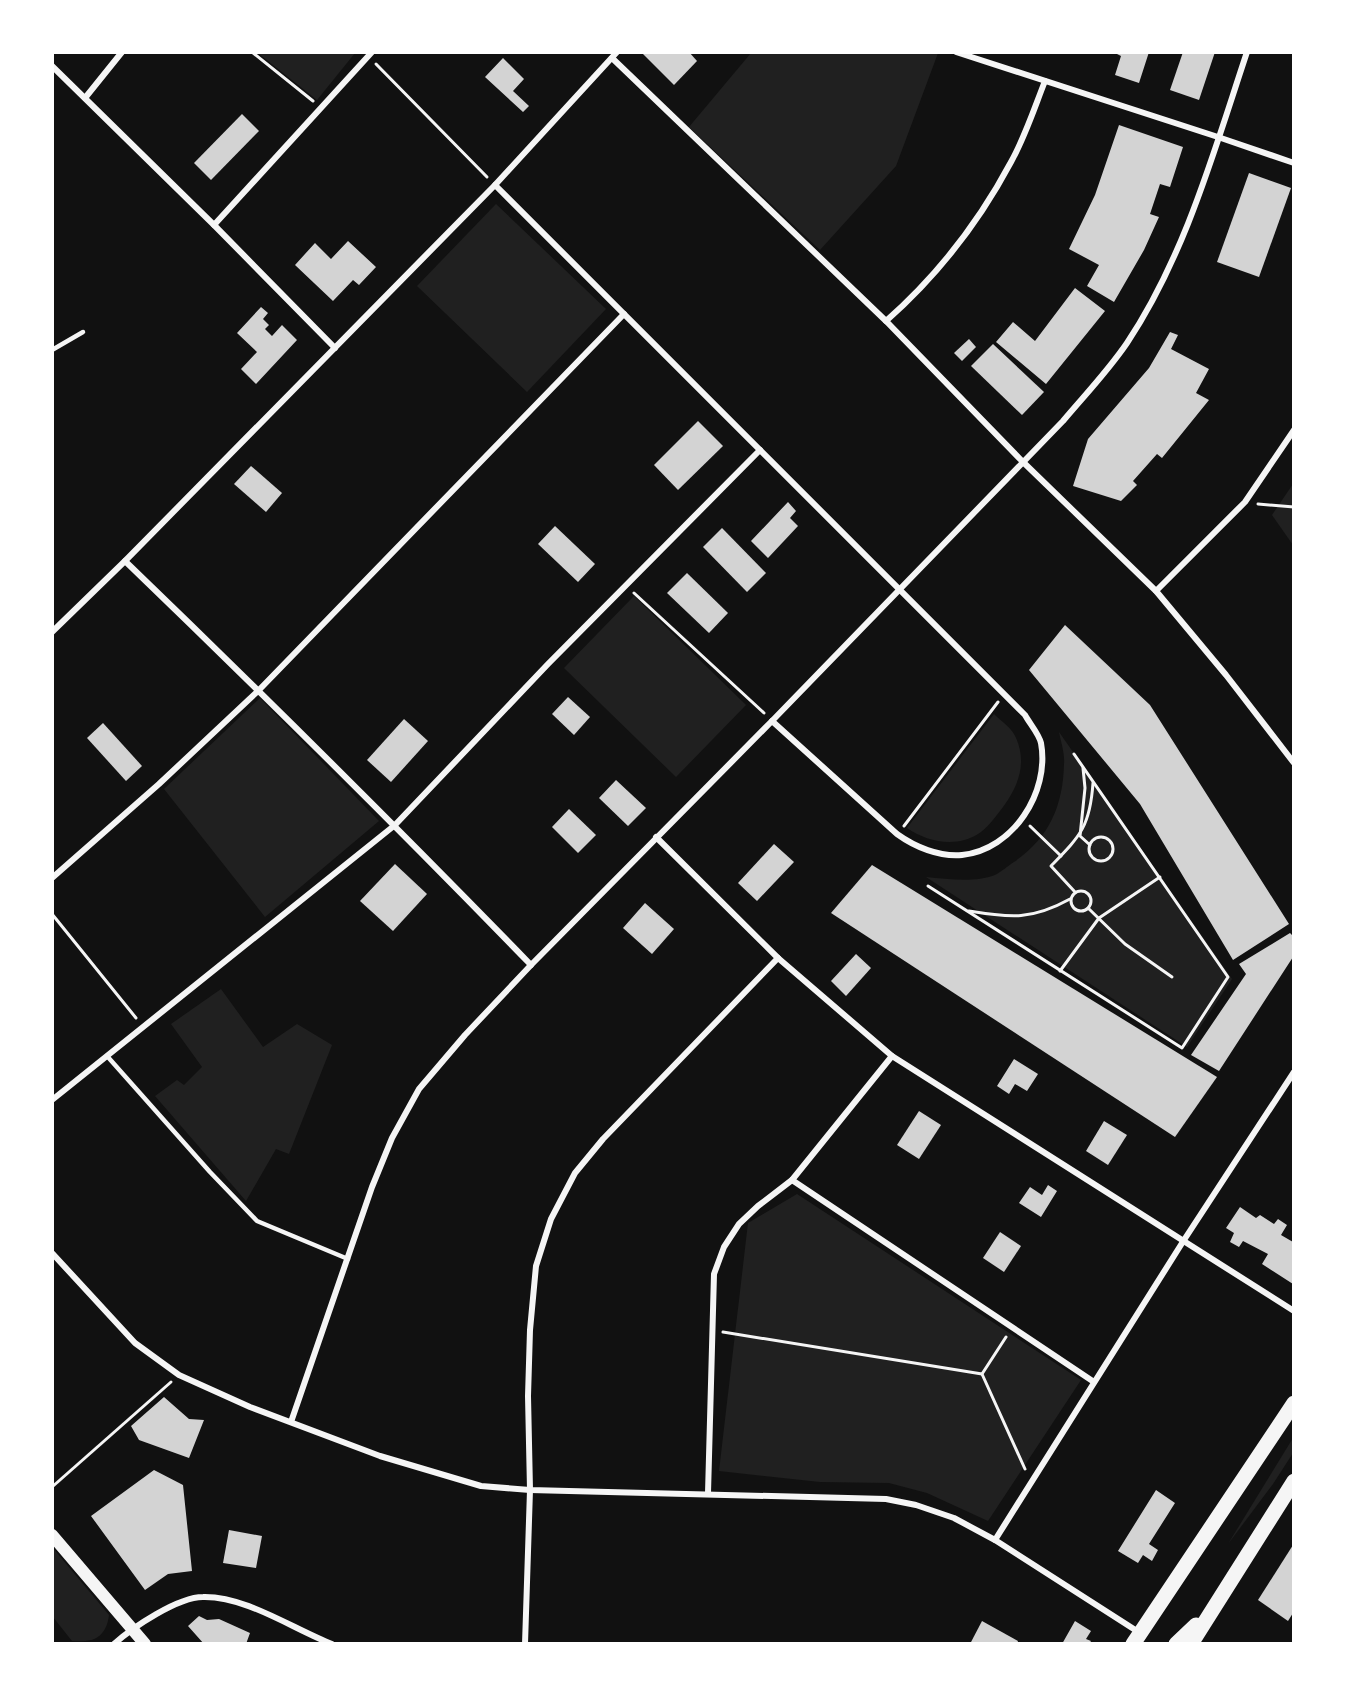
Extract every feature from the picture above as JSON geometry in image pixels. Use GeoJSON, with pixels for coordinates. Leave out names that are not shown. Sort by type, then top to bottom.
{"type":"FeatureCollection","features":[{"type":"Feature","properties":{"kind":"main road"},"geometry":{"type":"LineString","coordinates":[[1137,1638],[1293,1403]]}},
{"type":"Feature","properties":{"kind":"main road"},"geometry":{"type":"LineString","coordinates":[[1191,1644],[1293,1481]]}},
{"type":"Feature","properties":{"kind":"main road"},"geometry":{"type":"LineString","coordinates":[[52,1535],[145,1644]]}},
{"type":"Feature","properties":{"kind":"main road"},"geometry":{"type":"LineString","coordinates":[[1176,1644],[1210,1611]]}},
{"type":"Feature","properties":{"kind":"street"},"geometry":{"type":"LineString","coordinates":[[85,98],[122,52]]}},
{"type":"Feature","properties":{"kind":"street"},"geometry":{"type":"LineString","coordinates":[[956,52],[1293,163]]}},
{"type":"Feature","properties":{"kind":"street"},"geometry":{"type":"LineString","coordinates":[[291,1422],[372,1187],[392,1138],[419,1089],[465,1035],[531,965],[900,590],[1063,421],[1101,377],[1126,345],[1145,313],[1176,250],[1247,52]]}},
{"type":"Feature","properties":{"kind":"street"},"geometry":{"type":"LineString","coordinates":[[214,225],[370,55]]}},
{"type":"Feature","properties":{"kind":"street"},"geometry":{"type":"LineString","coordinates":[[52,632],[125,561],[495,185],[614,55],[886,321],[1022,461],[1156,591],[1226,675],[1293,763]]}},
{"type":"Feature","properties":{"kind":"street"},"geometry":{"type":"LineString","coordinates":[[52,66],[335,348]]}},
{"type":"Feature","properties":{"kind":"street"},"geometry":{"type":"LineString","coordinates":[[886,321],[928,281],[980,214],[1012,161],[1045,81]]}},
{"type":"Feature","properties":{"kind":"street"},"geometry":{"type":"LineString","coordinates":[[495,185],[1025,715],[1040,741],[1042,767],[1036,794],[1022,818],[1005,836],[984,849],[962,855],[943,854],[913,845],[897,834],[772,721]]}},
{"type":"Feature","properties":{"kind":"street"},"geometry":{"type":"LineString","coordinates":[[52,878],[159,784],[259,690],[624,314]]}},
{"type":"Feature","properties":{"kind":"street"},"geometry":{"type":"LineString","coordinates":[[1156,591],[1245,502],[1293,430]]}},
{"type":"Feature","properties":{"kind":"street"},"geometry":{"type":"LineString","coordinates":[[52,1100],[395,825],[760,450]]}},
{"type":"Feature","properties":{"kind":"street"},"geometry":{"type":"LineString","coordinates":[[125,561],[395,825],[531,965]]}},
{"type":"Feature","properties":{"kind":"street"},"geometry":{"type":"LineString","coordinates":[[656,837],[778,958],[892,1056],[1293,1311]]}},
{"type":"Feature","properties":{"kind":"street"},"geometry":{"type":"LineString","coordinates":[[525,1644],[530,1490],[528,1396],[530,1330],[536,1266],[551,1219],[575,1173],[603,1139],[778,958]]}},
{"type":"Feature","properties":{"kind":"street"},"geometry":{"type":"LineString","coordinates":[[708,1493],[714,1274],[724,1248],[739,1224],[792,1180],[892,1056]]}},
{"type":"Feature","properties":{"kind":"street"},"geometry":{"type":"LineString","coordinates":[[995,1540],[1293,1072]]}},
{"type":"Feature","properties":{"kind":"street"},"geometry":{"type":"LineString","coordinates":[[792,1180],[1094,1382]]}},
{"type":"Feature","properties":{"kind":"street"},"geometry":{"type":"LineString","coordinates":[[52,1253],[135,1343],[179,1375],[249,1407],[380,1456],[481,1486],[530,1490],[886,1499],[916,1505],[954,1518],[995,1540],[1137,1638]]}},
{"type":"Feature","properties":{"kind":"street"},"geometry":{"type":"LineString","coordinates":[[114,1644],[132,1628],[168,1608],[201,1596],[226,1599],[249,1607],[332,1644]]}},
{"type":"Feature","properties":{"kind":"lane"},"geometry":{"type":"LineString","coordinates":[[52,350],[83,332]]}},
{"type":"Feature","properties":{"kind":"lane"},"geometry":{"type":"LineString","coordinates":[[107,1056],[210,1172],[257,1221],[348,1259]]}},
{"type":"Feature","properties":{"kind":"path"},"geometry":{"type":"LineString","coordinates":[[252,52],[321,108]]}},
{"type":"Feature","properties":{"kind":"path"},"geometry":{"type":"LineString","coordinates":[[370,55],[495,185]]}},
{"type":"Feature","properties":{"kind":"path"},"geometry":{"type":"LineString","coordinates":[[1245,502],[1293,507]]}},
{"type":"Feature","properties":{"kind":"path"},"geometry":{"type":"LineString","coordinates":[[627,585],[772,721]]}},
{"type":"Feature","properties":{"kind":"path"},"geometry":{"type":"LineString","coordinates":[[897,834],[1004,694]]}},
{"type":"Feature","properties":{"kind":"path"},"geometry":{"type":"LineString","coordinates":[[928,886],[1182,1048],[1228,977],[1074,754]]}},
{"type":"Feature","properties":{"kind":"path"},"geometry":{"type":"LineString","coordinates":[[1080,836],[1085,788],[1083,767]]}},
{"type":"Feature","properties":{"kind":"path"},"geometry":{"type":"LineString","coordinates":[[1075,892],[1051,866],[1080,836],[1092,805],[1093,781]]}},
{"type":"Feature","properties":{"kind":"path"},"geometry":{"type":"LineString","coordinates":[[1022,818],[1061,856]]}},
{"type":"Feature","properties":{"kind":"path"},"geometry":{"type":"LineString","coordinates":[[1080,836],[1090,845],[1090,852],[1098,860],[1108,858],[1113,852],[1112,844],[1107,838],[1098,837],[1090,845]]}},
{"type":"Feature","properties":{"kind":"path"},"geometry":{"type":"LineString","coordinates":[[1060,971],[1099,918],[1160,877]]}},
{"type":"Feature","properties":{"kind":"path"},"geometry":{"type":"LineString","coordinates":[[1071,899],[1072,906],[1077,910],[1083,911],[1088,908],[1091,901],[1089,894],[1083,891],[1075,892]]}},
{"type":"Feature","properties":{"kind":"path"},"geometry":{"type":"LineString","coordinates":[[967,911],[1005,917],[1031,915],[1050,910],[1071,899],[1075,892]]}},
{"type":"Feature","properties":{"kind":"path"},"geometry":{"type":"LineString","coordinates":[[1088,908],[1125,944],[1172,976]]}},
{"type":"Feature","properties":{"kind":"path"},"geometry":{"type":"LineString","coordinates":[[52,914],[144,1027]]}},
{"type":"Feature","properties":{"kind":"path"},"geometry":{"type":"LineString","coordinates":[[982,1374],[1011,1328]]}},
{"type":"Feature","properties":{"kind":"path"},"geometry":{"type":"LineString","coordinates":[[712,1330],[982,1374]]}},
{"type":"Feature","properties":{"kind":"path"},"geometry":{"type":"LineString","coordinates":[[982,1374],[1031,1482]]}},
{"type":"Feature","properties":{"kind":"path"},"geometry":{"type":"LineString","coordinates":[[52,1487],[179,1375]]}},
{"type":"Feature","properties":{"kind":"shaded area"},"geometry":{"type":"Polygon","coordinates":[[[355,52],[317,100],[258,53],[355,52]]]}},
{"type":"Feature","properties":{"kind":"shaded area"},"geometry":{"type":"Polygon","coordinates":[[[751,53],[938,53],[896,166],[820,250],[689,127],[751,53]]]}},
{"type":"Feature","properties":{"kind":"shaded area"},"geometry":{"type":"Polygon","coordinates":[[[496,204],[606,309],[527,392],[417,286],[496,204]]]}},
{"type":"Feature","properties":{"kind":"shaded area"},"geometry":{"type":"Polygon","coordinates":[[[1293,484],[1293,545],[1272,515],[1293,484]]]}},
{"type":"Feature","properties":{"kind":"shaded area"},"geometry":{"type":"Polygon","coordinates":[[[634,596],[746,705],[676,777],[564,668],[634,596]]]}},
{"type":"Feature","properties":{"kind":"shaded area"},"geometry":{"type":"Polygon","coordinates":[[[260,698],[379,821],[265,917],[164,789],[260,698]]]}},
{"type":"Feature","properties":{"kind":"shaded area"},"geometry":{"type":"Polygon","coordinates":[[[994,714],[1010,728],[1021,758],[1016,785],[998,814],[981,832],[960,841],[932,840],[907,828],[994,714]]]}},
{"type":"Feature","properties":{"kind":"shaded area"},"geometry":{"type":"Polygon","coordinates":[[[1059,732],[1232,979],[1187,1047],[926,877],[979,879],[995,875],[1026,853],[1045,832],[1061,794],[1064,760],[1059,732]]]}},
{"type":"Feature","properties":{"kind":"shaded area"},"geometry":{"type":"Polygon","coordinates":[[[221,989],[263,1047],[297,1024],[332,1045],[289,1154],[276,1149],[246,1201],[155,1096],[177,1080],[184,1085],[202,1067],[171,1024],[221,989]]]}},
{"type":"Feature","properties":{"kind":"shaded area"},"geometry":{"type":"Polygon","coordinates":[[[797,1194],[1081,1380],[988,1521],[927,1493],[889,1483],[820,1482],[719,1471],[748,1223],[797,1194]]]}},
{"type":"Feature","properties":{"kind":"shaded area"},"geometry":{"type":"Polygon","coordinates":[[[1293,1438],[1293,1453],[1228,1544],[1293,1438]]]}},
{"type":"Feature","properties":{"kind":"shaded area"},"geometry":{"type":"Polygon","coordinates":[[[52,1547],[109,1615],[105,1629],[98,1637],[87,1641],[72,1641],[53,1617],[52,1547]]]}},
{"type":"Feature","properties":{"kind":"building"},"geometry":{"type":"Polygon","coordinates":[[[641,52],[689,52],[697,61],[674,85],[641,52]]]}},
{"type":"Feature","properties":{"kind":"building"},"geometry":{"type":"Polygon","coordinates":[[[1113,52],[1149,52],[1139,83],[1115,75],[1121,56],[1113,52]]]}},
{"type":"Feature","properties":{"kind":"building"},"geometry":{"type":"Polygon","coordinates":[[[1183,52],[1215,52],[1199,100],[1170,90],[1183,52]]]}},
{"type":"Feature","properties":{"kind":"building"},"geometry":{"type":"Polygon","coordinates":[[[503,58],[524,79],[513,91],[529,106],[523,112],[485,77],[503,58]]]}},
{"type":"Feature","properties":{"kind":"building"},"geometry":{"type":"Polygon","coordinates":[[[242,114],[259,131],[211,180],[194,163],[242,114]]]}},
{"type":"Feature","properties":{"kind":"building"},"geometry":{"type":"Polygon","coordinates":[[[1119,125],[1183,147],[1170,187],[1160,184],[1150,214],[1159,217],[1144,250],[1114,302],[1087,286],[1099,265],[1069,249],[1095,195],[1119,125]]]}},
{"type":"Feature","properties":{"kind":"building"},"geometry":{"type":"Polygon","coordinates":[[[1249,173],[1291,188],[1259,277],[1217,262],[1249,173]]]}},
{"type":"Feature","properties":{"kind":"building"},"geometry":{"type":"Polygon","coordinates":[[[348,241],[376,267],[359,285],[353,280],[333,301],[295,265],[315,243],[331,259],[348,241]]]}},
{"type":"Feature","properties":{"kind":"building"},"geometry":{"type":"Polygon","coordinates":[[[1075,288],[1105,311],[1046,384],[996,342],[1013,322],[1035,341],[1075,288]]]}},
{"type":"Feature","properties":{"kind":"building"},"geometry":{"type":"Polygon","coordinates":[[[261,307],[268,313],[263,319],[269,325],[265,329],[272,336],[282,325],[297,340],[256,384],[241,369],[257,352],[237,333],[261,307]]]}},
{"type":"Feature","properties":{"kind":"building"},"geometry":{"type":"Polygon","coordinates":[[[1170,332],[1178,335],[1171,349],[1209,369],[1196,393],[1209,400],[1162,458],[1157,454],[1133,481],[1137,485],[1121,501],[1073,486],[1088,439],[1149,368],[1170,332]]]}},
{"type":"Feature","properties":{"kind":"building"},"geometry":{"type":"Polygon","coordinates":[[[969,339],[976,347],[962,361],[954,353],[969,339]]]}},
{"type":"Feature","properties":{"kind":"building"},"geometry":{"type":"Polygon","coordinates":[[[993,344],[1044,392],[1022,415],[971,366],[993,344]]]}},
{"type":"Feature","properties":{"kind":"building"},"geometry":{"type":"Polygon","coordinates":[[[698,421],[723,446],[678,490],[654,465],[698,421]]]}},
{"type":"Feature","properties":{"kind":"building"},"geometry":{"type":"Polygon","coordinates":[[[251,466],[282,493],[266,512],[234,484],[251,466]]]}},
{"type":"Feature","properties":{"kind":"building"},"geometry":{"type":"Polygon","coordinates":[[[788,502],[796,511],[790,518],[798,526],[768,558],[751,541],[788,502]]]}},
{"type":"Feature","properties":{"kind":"building"},"geometry":{"type":"Polygon","coordinates":[[[555,526],[595,564],[578,582],[538,544],[555,526]]]}},
{"type":"Feature","properties":{"kind":"building"},"geometry":{"type":"Polygon","coordinates":[[[722,528],[766,573],[747,592],[703,547],[722,528]]]}},
{"type":"Feature","properties":{"kind":"building"},"geometry":{"type":"Polygon","coordinates":[[[687,573],[728,613],[709,633],[667,593],[687,573]]]}},
{"type":"Feature","properties":{"kind":"building"},"geometry":{"type":"Polygon","coordinates":[[[1065,625],[1150,705],[1289,924],[1233,960],[1140,804],[1029,670],[1065,625]]]}},
{"type":"Feature","properties":{"kind":"building"},"geometry":{"type":"Polygon","coordinates":[[[568,697],[590,717],[574,735],[552,714],[568,697]]]}},
{"type":"Feature","properties":{"kind":"building"},"geometry":{"type":"Polygon","coordinates":[[[404,719],[428,741],[391,782],[367,760],[404,719]]]}},
{"type":"Feature","properties":{"kind":"building"},"geometry":{"type":"Polygon","coordinates":[[[103,723],[142,766],[126,781],[87,738],[103,723]]]}},
{"type":"Feature","properties":{"kind":"building"},"geometry":{"type":"Polygon","coordinates":[[[616,780],[646,808],[628,826],[599,798],[616,780]]]}},
{"type":"Feature","properties":{"kind":"building"},"geometry":{"type":"Polygon","coordinates":[[[569,809],[596,835],[578,853],[552,827],[569,809]]]}},
{"type":"Feature","properties":{"kind":"building"},"geometry":{"type":"Polygon","coordinates":[[[774,844],[794,862],[757,901],[738,883],[774,844]]]}},
{"type":"Feature","properties":{"kind":"building"},"geometry":{"type":"Polygon","coordinates":[[[395,864],[427,894],[393,931],[360,901],[395,864]]]}},
{"type":"Feature","properties":{"kind":"building"},"geometry":{"type":"Polygon","coordinates":[[[872,865],[1217,1077],[1175,1137],[831,913],[872,865]]]}},
{"type":"Feature","properties":{"kind":"building"},"geometry":{"type":"Polygon","coordinates":[[[645,903],[674,929],[652,954],[623,928],[645,903]]]}},
{"type":"Feature","properties":{"kind":"building"},"geometry":{"type":"Polygon","coordinates":[[[1290,933],[1293,936],[1293,957],[1219,1071],[1191,1055],[1246,974],[1239,964],[1290,933]]]}},
{"type":"Feature","properties":{"kind":"building"},"geometry":{"type":"Polygon","coordinates":[[[856,954],[871,968],[846,996],[831,981],[856,954]]]}},
{"type":"Feature","properties":{"kind":"building"},"geometry":{"type":"Polygon","coordinates":[[[1014,1059],[1038,1074],[1027,1091],[1015,1084],[1009,1094],[997,1086],[1014,1059]]]}},
{"type":"Feature","properties":{"kind":"building"},"geometry":{"type":"Polygon","coordinates":[[[919,1111],[941,1125],[919,1159],[897,1145],[919,1111]]]}},
{"type":"Feature","properties":{"kind":"building"},"geometry":{"type":"Polygon","coordinates":[[[1104,1121],[1127,1135],[1108,1165],[1086,1151],[1104,1121]]]}},
{"type":"Feature","properties":{"kind":"building"},"geometry":{"type":"Polygon","coordinates":[[[1048,1185],[1057,1191],[1041,1217],[1019,1203],[1030,1187],[1042,1195],[1048,1185]]]}},
{"type":"Feature","properties":{"kind":"building"},"geometry":{"type":"Polygon","coordinates":[[[1240,1207],[1256,1218],[1260,1215],[1274,1224],[1278,1219],[1287,1225],[1281,1235],[1293,1242],[1293,1284],[1262,1264],[1268,1254],[1243,1241],[1239,1247],[1230,1242],[1234,1233],[1226,1228],[1240,1207]]]}},
{"type":"Feature","properties":{"kind":"building"},"geometry":{"type":"Polygon","coordinates":[[[1000,1232],[1021,1246],[1004,1272],[983,1258],[1000,1232]]]}},
{"type":"Feature","properties":{"kind":"building"},"geometry":{"type":"Polygon","coordinates":[[[164,1397],[189,1419],[204,1420],[189,1458],[139,1440],[131,1426],[164,1397]]]}},
{"type":"Feature","properties":{"kind":"building"},"geometry":{"type":"Polygon","coordinates":[[[154,1470],[183,1485],[192,1571],[168,1574],[145,1590],[91,1516],[154,1470]]]}},
{"type":"Feature","properties":{"kind":"building"},"geometry":{"type":"Polygon","coordinates":[[[1156,1490],[1175,1503],[1149,1544],[1158,1550],[1152,1561],[1143,1555],[1138,1563],[1118,1551],[1156,1490]]]}},
{"type":"Feature","properties":{"kind":"building"},"geometry":{"type":"Polygon","coordinates":[[[229,1530],[262,1536],[256,1568],[223,1563],[229,1530]]]}},
{"type":"Feature","properties":{"kind":"building"},"geometry":{"type":"Polygon","coordinates":[[[1293,1545],[1293,1613],[1288,1621],[1258,1600],[1293,1545]]]}},
{"type":"Feature","properties":{"kind":"building"},"geometry":{"type":"Polygon","coordinates":[[[199,1616],[207,1620],[219,1619],[250,1633],[246,1644],[204,1644],[188,1626],[199,1616]]]}},
{"type":"Feature","properties":{"kind":"building"},"geometry":{"type":"Polygon","coordinates":[[[982,1621],[1018,1641],[1017,1644],[970,1644],[982,1621]]]}},
{"type":"Feature","properties":{"kind":"building"},"geometry":{"type":"Polygon","coordinates":[[[1075,1621],[1091,1631],[1086,1639],[1091,1641],[1089,1644],[1062,1644],[1075,1621]]]}}]}
